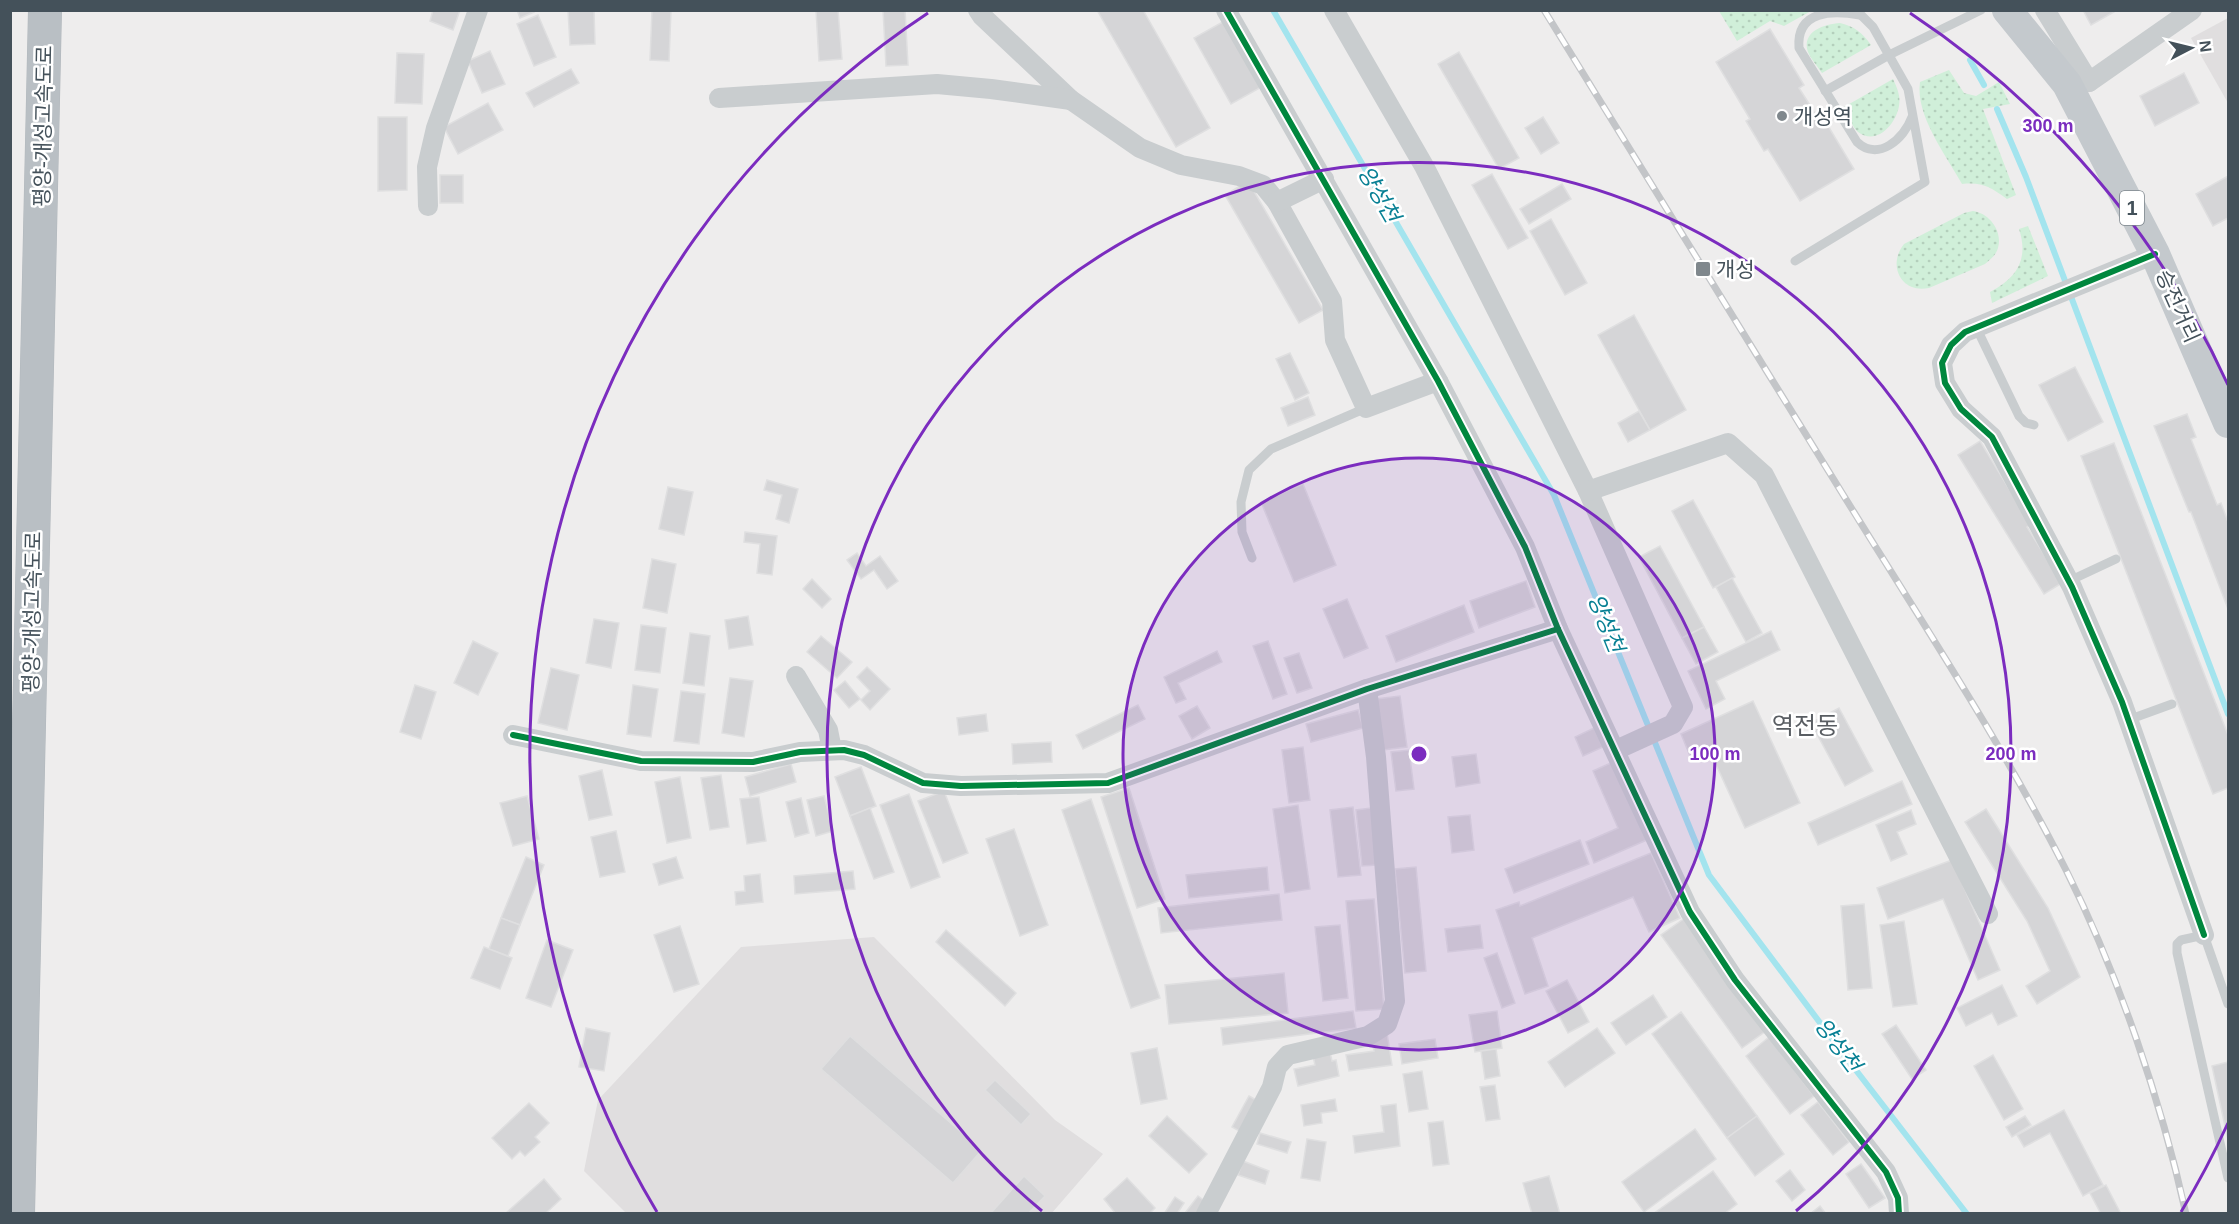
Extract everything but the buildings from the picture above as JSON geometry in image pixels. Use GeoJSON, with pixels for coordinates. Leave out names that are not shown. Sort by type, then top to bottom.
{"type":"FeatureCollection","features":[{"type":"Feature","properties":{"kind":"highway","name":"평양-개성고속도로"},"geometry":{"type":"LineString","coordinates":[[18,1214],[45,10]]}},
{"type":"Feature","properties":{"kind":"main road","name":"승전거리"},"geometry":{"type":"LineString","coordinates":[[2007,10],[2078,83],[2155,254],[2223,391],[2229,423]]}},
{"type":"Feature","properties":{"kind":"street"},"geometry":{"type":"LineString","coordinates":[[428,206],[427,167],[436,128],[478,10]]}},
{"type":"Feature","properties":{"kind":"street"},"geometry":{"type":"LineString","coordinates":[[978,10],[1071,100],[1140,148],[1181,165],[1239,176],[1263,185],[1277,202],[1332,301],[1335,340],[1366,408],[1438,381]]}},
{"type":"Feature","properties":{"kind":"street"},"geometry":{"type":"LineString","coordinates":[[1226,10],[1438,381],[1525,547],[1558,629],[1624,747],[1690,912],[1735,980],[1886,1172],[1898,1198],[1899,1214]]}},
{"type":"Feature","properties":{"kind":"street"},"geometry":{"type":"LineString","coordinates":[[1334,10],[1424,166],[1588,492],[1683,707],[1673,724],[1624,747]]}},
{"type":"Feature","properties":{"kind":"street"},"geometry":{"type":"LineString","coordinates":[[2045,10],[2078,83],[2193,12]]}},
{"type":"Feature","properties":{"kind":"street"},"geometry":{"type":"LineString","coordinates":[[719,98],[938,84],[991,88],[1071,100]]}},
{"type":"Feature","properties":{"kind":"street"},"geometry":{"type":"LineString","coordinates":[[1277,202],[1324,179]]}},
{"type":"Feature","properties":{"kind":"street"},"geometry":{"type":"LineString","coordinates":[[2155,254],[1965,332],[1951,345],[1942,363],[1945,383],[1961,409],[1992,438],[2069,581],[2128,720],[2204,935]]}},
{"type":"Feature","properties":{"kind":"street"},"geometry":{"type":"LineString","coordinates":[[1588,492],[1728,443],[1764,476],[1988,914]]}},
{"type":"Feature","properties":{"kind":"street"},"geometry":{"type":"LineString","coordinates":[[513,735],[641,761],[753,762],[800,752],[844,750],[864,755],[923,783],[961,786],[1108,783],[1367,689],[1558,629]]}},
{"type":"Feature","properties":{"kind":"street"},"geometry":{"type":"LineString","coordinates":[[796,676],[828,730],[832,750]]}},
{"type":"Feature","properties":{"kind":"street"},"geometry":{"type":"LineString","coordinates":[[1206,1214],[1272,1087],[1277,1067],[1288,1055],[1368,1036],[1387,1024],[1395,1001],[1376,757],[1367,689]]}},
{"type":"Feature","properties":{"kind":"lane"},"geometry":{"type":"LineString","coordinates":[[1825,91],[1889,55],[1981,10]]}},
{"type":"Feature","properties":{"kind":"lane"},"geometry":{"type":"LineString","coordinates":[[1795,261],[1925,182],[1913,116],[1908,89],[1873,27],[1858,13],[1834,12],[1809,19],[1798,38],[1799,48],[1857,142],[1869,149],[1890,145],[1901,138],[1913,116]]}},
{"type":"Feature","properties":{"kind":"lane"},"geometry":{"type":"LineString","coordinates":[[1976,327],[2019,416],[2026,423],[2034,425]]}},
{"type":"Feature","properties":{"kind":"lane"},"geometry":{"type":"LineString","coordinates":[[1252,558],[1242,532],[1240,502],[1249,470],[1271,449],[1366,408]]}},
{"type":"Feature","properties":{"kind":"lane"},"geometry":{"type":"LineString","coordinates":[[2069,581],[2115,559]]}},
{"type":"Feature","properties":{"kind":"lane"},"geometry":{"type":"LineString","coordinates":[[2128,720],[2172,704]]}},
{"type":"Feature","properties":{"kind":"lane"},"geometry":{"type":"LineString","coordinates":[[2229,1004],[2204,935],[2181,940],[2177,944],[2177,953],[2229,1178]]}},
{"type":"Feature","properties":{"kind":"shaded area"},"geometry":{"type":"Polygon","coordinates":[[[2228,18],[2228,103],[2191,38],[2228,18]]]}},
{"type":"Feature","properties":{"kind":"shaded area"},"geometry":{"type":"Polygon","coordinates":[[[874,937],[1055,1120],[1103,1154],[1051,1214],[626,1213],[584,1171],[598,1100],[741,947],[874,937]]]}},
{"type":"Feature","properties":{"kind":"green space"},"geometry":{"type":"Polygon","coordinates":[[[1719,11],[1811,11],[1784,26],[1770,21],[1737,41],[1719,11]]]}},
{"type":"Feature","properties":{"kind":"green space"},"geometry":{"type":"Polygon","coordinates":[[[1840,23],[1858,31],[1871,45],[1822,73],[1808,52],[1808,39],[1821,27],[1840,23]]]}},
{"type":"Feature","properties":{"kind":"green space"},"geometry":{"type":"Polygon","coordinates":[[[1949,70],[1964,93],[1976,96],[1999,82],[2010,104],[1983,109],[2016,195],[2007,199],[1986,186],[1962,184],[1933,134],[1922,108],[1920,82],[1949,70]]]}},
{"type":"Feature","properties":{"kind":"green space"},"geometry":{"type":"Polygon","coordinates":[[[1893,79],[1899,99],[1894,120],[1879,135],[1865,136],[1858,132],[1844,107],[1893,79]]]}},
{"type":"Feature","properties":{"kind":"green space"},"geometry":{"type":"Polygon","coordinates":[[[1973,211],[1984,215],[1997,229],[1999,242],[1993,257],[1985,264],[1929,288],[1919,289],[1904,282],[1897,269],[1897,261],[1904,244],[1964,213],[1973,211]]]}},
{"type":"Feature","properties":{"kind":"green space"},"geometry":{"type":"Polygon","coordinates":[[[2028,226],[2048,276],[1992,303],[1990,292],[2014,274],[2018,266],[2022,250],[2019,229],[2028,226]]]}},
{"type":"Feature","properties":{"kind":"waterway","name":"양성천"},"geometry":{"type":"LineString","coordinates":[[1273,10],[1554,495],[1709,875],[1967,1214]]}},
{"type":"Feature","properties":{"kind":"waterway"},"geometry":{"type":"LineString","coordinates":[[1970,60],[1984,85]]}},
{"type":"Feature","properties":{"kind":"waterway"},"geometry":{"type":"LineString","coordinates":[[1997,109],[2026,177],[2228,714]]}},
{"type":"Feature","properties":{"kind":"railway"},"geometry":{"type":"LineString","coordinates":[[1544,10],[1963,687],[2042,823],[2085,910],[2120,994],[2151,1082],[2186,1214]]}},
{"type":"Feature","properties":{"kind":"cycle path"},"geometry":{"type":"LineString","coordinates":[[1226,10],[1438,381],[1525,547],[1558,629],[1690,912],[1735,980],[1886,1172],[1898,1198],[1899,1214]]}},
{"type":"Feature","properties":{"kind":"cycle path"},"geometry":{"type":"LineString","coordinates":[[2155,254],[1965,332],[1951,345],[1942,363],[1945,383],[1961,409],[1992,437],[2072,587],[2122,702],[2204,935]]}},
{"type":"Feature","properties":{"kind":"cycle path"},"geometry":{"type":"LineString","coordinates":[[513,735],[641,761],[753,762],[800,752],[844,750],[864,755],[923,783],[961,786],[1108,783],[1367,689],[1558,629]]}},
{"type":"Feature","properties":{"kind":"place","name":"개성역"},"geometry":{"type":"Point","coordinates":[1782,116]}},
{"type":"Feature","properties":{"kind":"place","name":"개성"},"geometry":{"type":"Point","coordinates":[1703,269]}},
{"type":"Feature","properties":{"kind":"district","name":"역전동"},"geometry":{"type":"Point","coordinates":[1805,725]}}]}
